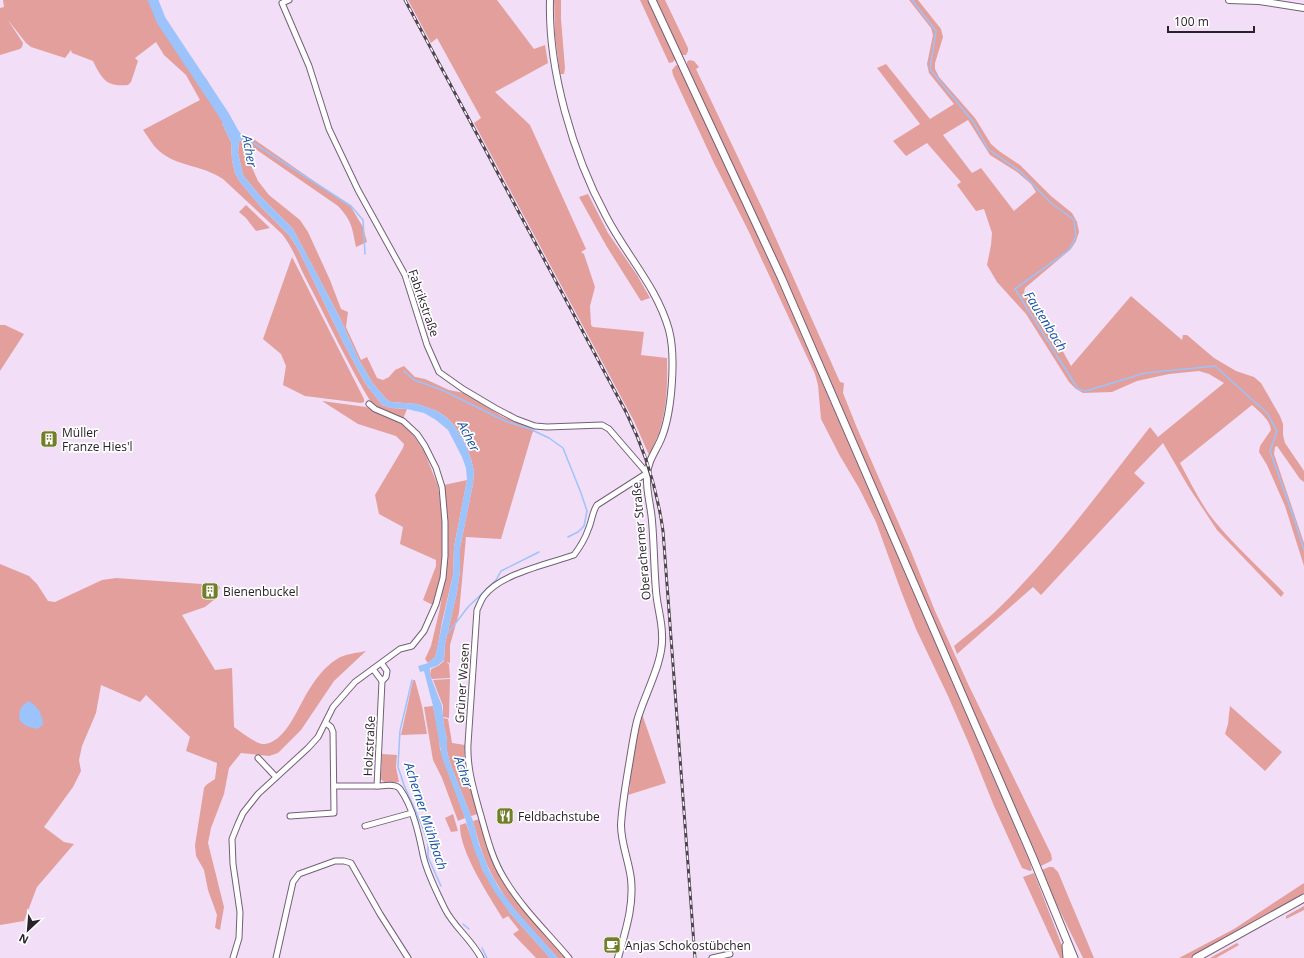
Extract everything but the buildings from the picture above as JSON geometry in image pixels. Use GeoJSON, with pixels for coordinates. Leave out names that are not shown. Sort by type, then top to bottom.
{"type":"FeatureCollection","features":[{"type":"Feature","properties":{"kind":"main road"},"geometry":{"type":"LineString","coordinates":[[652,0],[782,277],[1030,851],[1074,958]]}},
{"type":"Feature","properties":{"kind":"main road"},"geometry":{"type":"LineString","coordinates":[[1196,958],[1304,898]]}},
{"type":"Feature","properties":{"kind":"main road"},"geometry":{"type":"LineString","coordinates":[[1062,930],[1068,951],[1067,958]]}},
{"type":"Feature","properties":{"kind":"street","name":"Fabrikstraße"},"geometry":{"type":"LineString","coordinates":[[289,0],[282,3],[309,66],[329,129],[358,190],[405,275],[427,345],[439,372],[463,389],[495,408],[516,419],[535,426],[602,425],[610,429],[647,473]]}},
{"type":"Feature","properties":{"kind":"street","name":"Oberacherner Straße"},"geometry":{"type":"LineString","coordinates":[[550,0],[549,19],[560,93],[586,175],[606,216],[656,297],[669,330],[672,359],[669,411],[664,431],[647,473],[652,521],[656,591],[662,644],[658,663],[637,721],[622,810],[622,839],[631,878],[632,896],[629,918],[618,958]]}},
{"type":"Feature","properties":{"kind":"street"},"geometry":{"type":"LineString","coordinates":[[1230,0],[1259,1],[1304,8]]}},
{"type":"Feature","properties":{"kind":"street"},"geometry":{"type":"LineString","coordinates":[[233,958],[239,938],[240,912],[233,864],[232,839],[243,813],[258,794],[318,737],[326,724],[333,707],[355,682],[382,664],[400,649],[412,646],[424,631],[436,604],[443,578],[445,556],[445,522],[442,487],[436,468],[417,434],[403,421],[375,409],[369,404]]}},
{"type":"Feature","properties":{"kind":"street","name":"Grüner Wasen"},"geometry":{"type":"LineString","coordinates":[[569,958],[524,906],[503,877],[486,837],[471,780],[468,759],[477,610],[484,596],[495,585],[518,574],[574,555],[579,549],[589,529],[597,505],[647,473]]}},
{"type":"Feature","properties":{"kind":"street","name":"Holzstraße"},"geometry":{"type":"LineString","coordinates":[[382,664],[387,671],[386,677],[382,681],[377,786],[394,786],[399,788],[412,813],[420,837],[427,868],[446,910],[476,948],[481,958]]}},
{"type":"Feature","properties":{"kind":"street"},"geometry":{"type":"LineString","coordinates":[[373,670],[382,681]]}},
{"type":"Feature","properties":{"kind":"street"},"geometry":{"type":"LineString","coordinates":[[290,816],[334,813],[333,732],[331,727],[326,724]]}},
{"type":"Feature","properties":{"kind":"street"},"geometry":{"type":"LineString","coordinates":[[258,758],[276,777]]}},
{"type":"Feature","properties":{"kind":"street"},"geometry":{"type":"LineString","coordinates":[[334,786],[377,786]]}},
{"type":"Feature","properties":{"kind":"street"},"geometry":{"type":"LineString","coordinates":[[365,826],[412,813]]}},
{"type":"Feature","properties":{"kind":"street"},"geometry":{"type":"LineString","coordinates":[[276,958],[293,882],[299,874],[335,861],[350,863],[408,958]]}},
{"type":"Feature","properties":{"kind":"street"},"geometry":{"type":"LineString","coordinates":[[712,958],[730,954]]}},
{"type":"Feature","properties":{"kind":"shaded area"},"geometry":{"type":"Polygon","coordinates":[[[3,0],[158,0],[164,17],[189,57],[207,80],[229,120],[222,123],[231,142],[232,160],[235,173],[240,182],[261,207],[289,235],[299,251],[343,342],[365,383],[382,405],[391,408],[407,409],[403,419],[378,409],[372,404],[346,357],[292,249],[282,234],[223,179],[208,171],[169,158],[157,149],[143,130],[200,100],[186,75],[164,55],[156,42],[135,58],[138,61],[131,82],[128,85],[115,85],[110,83],[102,77],[93,61],[72,53],[71,50],[65,58],[31,47],[26,43],[8,20],[23,43],[20,49],[0,55],[0,8],[4,7],[3,0]]]}},
{"type":"Feature","properties":{"kind":"shaded area"},"geometry":{"type":"Polygon","coordinates":[[[408,0],[497,0],[534,49],[545,45],[548,63],[495,92],[530,125],[586,249],[581,252],[584,254],[595,287],[590,306],[591,325],[593,327],[644,332],[641,355],[667,358],[665,408],[655,444],[649,455],[634,421],[474,123],[481,118],[437,38],[431,43],[408,0]]]}},
{"type":"Feature","properties":{"kind":"shaded area"},"geometry":{"type":"Polygon","coordinates":[[[554,0],[561,0],[565,68],[564,74],[560,74],[555,35],[554,0]]]}},
{"type":"Feature","properties":{"kind":"shaded area"},"geometry":{"type":"Polygon","coordinates":[[[640,0],[648,0],[676,58],[673,62],[669,63],[640,0]]]}},
{"type":"Feature","properties":{"kind":"shaded area"},"geometry":{"type":"Polygon","coordinates":[[[656,0],[665,0],[688,48],[686,55],[682,55],[656,0]]]}},
{"type":"Feature","properties":{"kind":"shaded area"},"geometry":{"type":"Polygon","coordinates":[[[909,0],[918,0],[941,29],[943,37],[935,63],[935,69],[939,77],[975,118],[991,144],[1020,165],[1051,196],[1072,213],[1077,222],[1079,232],[1071,249],[1025,288],[1024,292],[1051,330],[1071,366],[1131,296],[1182,340],[1183,335],[1187,335],[1214,358],[1236,371],[1254,377],[1261,383],[1280,416],[1283,424],[1285,443],[1304,471],[1304,482],[1300,479],[1277,446],[1275,447],[1274,454],[1304,543],[1304,566],[1285,506],[1267,465],[1259,452],[1260,446],[1271,430],[1270,426],[1264,416],[1252,405],[1180,463],[1209,514],[1235,544],[1284,593],[1281,597],[1217,530],[1188,486],[1163,443],[1134,473],[1145,483],[1041,595],[1033,587],[957,654],[954,646],[995,612],[1021,586],[1078,519],[1150,427],[1158,437],[1224,383],[1209,374],[1199,371],[1169,374],[1137,381],[1112,392],[1083,393],[1069,382],[1026,314],[997,282],[987,265],[992,233],[984,209],[976,211],[957,185],[961,182],[927,143],[906,156],[893,141],[920,124],[877,68],[886,64],[930,119],[954,104],[929,73],[927,64],[933,35],[931,28],[909,0]],[[968,120],[943,135],[972,173],[981,168],[1014,211],[1036,192],[1031,184],[1017,172],[990,155],[968,120]]]}},
{"type":"Feature","properties":{"kind":"shaded area"},"geometry":{"type":"Polygon","coordinates":[[[689,60],[694,61],[699,67],[696,69],[764,212],[840,382],[844,383],[843,393],[935,611],[969,686],[1051,854],[1051,861],[1041,866],[997,769],[789,286],[687,65],[689,60]]]}},
{"type":"Feature","properties":{"kind":"shaded area"},"geometry":{"type":"Polygon","coordinates":[[[676,65],[679,66],[781,287],[1030,862],[1032,870],[1030,871],[1022,868],[994,806],[948,696],[916,629],[876,522],[821,419],[818,385],[815,374],[748,230],[714,163],[673,75],[672,70],[676,65]]]}},
{"type":"Feature","properties":{"kind":"shaded area"},"geometry":{"type":"Polygon","coordinates":[[[244,137],[255,140],[351,207],[363,227],[367,242],[356,247],[351,225],[338,206],[251,146],[245,148],[245,152],[258,181],[269,195],[300,220],[308,232],[330,280],[341,309],[348,312],[346,327],[361,360],[367,357],[377,378],[383,380],[389,377],[395,370],[404,366],[415,377],[425,379],[449,390],[464,393],[503,417],[526,425],[534,430],[501,539],[466,537],[459,613],[450,645],[450,663],[446,662],[449,664],[450,678],[432,679],[430,675],[431,669],[444,661],[445,644],[457,592],[460,571],[460,548],[473,484],[474,471],[465,443],[454,425],[437,411],[417,404],[391,402],[386,399],[372,382],[358,358],[340,318],[293,229],[261,197],[243,175],[238,153],[239,142],[244,137]]]}},
{"type":"Feature","properties":{"kind":"shaded area"},"geometry":{"type":"Polygon","coordinates":[[[588,194],[608,233],[637,275],[650,298],[641,301],[607,247],[579,197],[588,194]]]}},
{"type":"Feature","properties":{"kind":"shaded area"},"geometry":{"type":"Polygon","coordinates":[[[246,205],[270,228],[256,231],[246,218],[239,212],[246,205]]]}},
{"type":"Feature","properties":{"kind":"shaded area"},"geometry":{"type":"Polygon","coordinates":[[[292,257],[364,399],[364,402],[361,403],[305,396],[283,385],[286,366],[281,354],[263,339],[292,257]]]}},
{"type":"Feature","properties":{"kind":"shaded area"},"geometry":{"type":"Polygon","coordinates":[[[0,325],[5,325],[24,334],[0,371],[0,325]]]}},
{"type":"Feature","properties":{"kind":"shaded area"},"geometry":{"type":"Polygon","coordinates":[[[322,401],[366,407],[401,422],[414,436],[424,451],[438,486],[443,524],[441,574],[433,605],[423,600],[436,566],[436,560],[400,544],[403,527],[379,514],[375,495],[404,444],[396,436],[358,424],[322,401]]]}},
{"type":"Feature","properties":{"kind":"shaded area"},"geometry":{"type":"Polygon","coordinates":[[[467,480],[454,547],[453,575],[437,650],[435,657],[428,663],[425,659],[431,646],[440,608],[446,567],[448,526],[444,485],[467,480]]]}},
{"type":"Feature","properties":{"kind":"shaded area"},"geometry":{"type":"Polygon","coordinates":[[[0,564],[29,576],[37,584],[48,601],[55,602],[102,580],[116,578],[216,585],[220,587],[215,599],[205,607],[182,615],[215,670],[232,668],[234,727],[249,738],[262,744],[272,742],[285,731],[307,693],[320,674],[328,666],[343,656],[366,651],[334,681],[301,730],[278,753],[269,756],[241,753],[229,768],[224,794],[211,828],[208,843],[224,907],[220,930],[215,928],[217,915],[208,890],[204,870],[196,856],[195,845],[204,788],[215,779],[217,763],[186,751],[190,737],[146,695],[140,702],[101,685],[96,713],[82,746],[79,760],[81,771],[73,787],[44,827],[64,842],[74,844],[37,887],[24,921],[0,925],[0,564]]]}},
{"type":"Feature","properties":{"kind":"shaded area"},"geometry":{"type":"Polygon","coordinates":[[[450,679],[449,718],[443,717],[443,706],[433,680],[450,679]]]}},
{"type":"Feature","properties":{"kind":"shaded area"},"geometry":{"type":"Polygon","coordinates":[[[413,680],[415,680],[422,706],[427,734],[401,735],[413,680]]]}},
{"type":"Feature","properties":{"kind":"shaded area"},"geometry":{"type":"Polygon","coordinates":[[[433,706],[440,749],[465,818],[458,821],[442,778],[433,760],[424,707],[433,706]]]}},
{"type":"Feature","properties":{"kind":"shaded area"},"geometry":{"type":"Polygon","coordinates":[[[1230,706],[1282,752],[1265,771],[1225,734],[1230,706]]]}},
{"type":"Feature","properties":{"kind":"shaded area"},"geometry":{"type":"Polygon","coordinates":[[[642,714],[666,783],[628,795],[633,751],[642,714]]]}},
{"type":"Feature","properties":{"kind":"shaded area"},"geometry":{"type":"Polygon","coordinates":[[[443,718],[448,719],[452,743],[465,745],[464,765],[478,814],[471,816],[450,763],[443,718]]]}},
{"type":"Feature","properties":{"kind":"shaded area"},"geometry":{"type":"Polygon","coordinates":[[[382,754],[397,755],[396,767],[399,782],[386,783],[382,781],[382,754]]]}},
{"type":"Feature","properties":{"kind":"shaded area"},"geometry":{"type":"Polygon","coordinates":[[[453,814],[458,831],[451,832],[445,818],[453,814]]]}},
{"type":"Feature","properties":{"kind":"shaded area"},"geometry":{"type":"Polygon","coordinates":[[[480,819],[492,858],[508,890],[565,958],[558,958],[519,915],[505,897],[494,879],[480,847],[473,821],[480,819]]]}},
{"type":"Feature","properties":{"kind":"shaded area"},"geometry":{"type":"Polygon","coordinates":[[[466,823],[483,871],[510,913],[550,958],[536,958],[513,934],[519,930],[508,916],[503,919],[469,860],[461,836],[460,825],[466,823]]]}},
{"type":"Feature","properties":{"kind":"shaded area"},"geometry":{"type":"Polygon","coordinates":[[[1053,867],[1058,872],[1094,958],[1083,958],[1055,901],[1042,870],[1053,867]]]}},
{"type":"Feature","properties":{"kind":"shaded area"},"geometry":{"type":"Polygon","coordinates":[[[1034,873],[1066,958],[1060,958],[1023,877],[1034,873]]]}},
{"type":"Feature","properties":{"kind":"shaded area"},"geometry":{"type":"Polygon","coordinates":[[[1304,883],[1304,895],[1190,958],[1179,958],[1234,929],[1304,883]]]}},
{"type":"Feature","properties":{"kind":"shaded area"},"geometry":{"type":"Polygon","coordinates":[[[1304,906],[1304,910],[1286,919],[1286,916],[1304,906]]]}},
{"type":"Feature","properties":{"kind":"shaded area"},"geometry":{"type":"Polygon","coordinates":[[[1237,943],[1239,945],[1216,958],[1210,958],[1237,943]]]}},
{"type":"Feature","properties":{"kind":"water"},"geometry":{"type":"Polygon","coordinates":[[[229,120],[244,137],[239,142],[238,153],[243,175],[261,197],[293,229],[340,318],[358,358],[372,382],[386,399],[391,402],[417,404],[437,411],[454,425],[465,443],[474,471],[473,484],[460,548],[460,571],[457,592],[445,644],[444,660],[437,666],[430,668],[430,675],[442,706],[447,739],[447,751],[450,763],[473,821],[479,844],[489,870],[499,888],[513,907],[558,958],[550,958],[510,913],[494,891],[483,871],[442,758],[433,706],[424,671],[420,672],[418,666],[428,663],[435,657],[453,575],[454,547],[467,480],[466,468],[462,457],[448,430],[436,420],[424,413],[407,409],[391,408],[382,405],[365,383],[343,342],[299,251],[289,235],[261,207],[240,182],[235,173],[232,160],[231,142],[222,123],[229,120]]]}},
{"type":"Feature","properties":{"kind":"water"},"geometry":{"type":"Polygon","coordinates":[[[29,701],[38,709],[42,717],[43,725],[37,729],[26,726],[20,721],[20,709],[29,701]]]}},
{"type":"Feature","properties":{"kind":"waterway","name":"Acher"},"geometry":{"type":"LineString","coordinates":[[153,0],[161,20],[224,115],[234,133]]}},
{"type":"Feature","properties":{"kind":"waterway","name":"Fautenbach"},"geometry":{"type":"LineString","coordinates":[[912,0],[936,31],[930,69],[974,123],[988,149],[1021,172],[1050,202],[1074,220],[1076,236],[1069,250],[1015,289],[1078,389],[1086,391],[1145,373],[1215,366],[1267,413],[1277,431],[1270,451],[1304,550]]}},
{"type":"Feature","properties":{"kind":"waterway"},"geometry":{"type":"LineString","coordinates":[[241,138],[252,142],[351,206],[363,220],[365,254]]}},
{"type":"Feature","properties":{"kind":"waterway"},"geometry":{"type":"LineString","coordinates":[[404,371],[414,380],[442,390],[507,422],[528,428],[549,438],[563,448],[587,511],[584,526],[578,532],[568,537]]}},
{"type":"Feature","properties":{"kind":"waterway"},"geometry":{"type":"LineString","coordinates":[[448,633],[468,607],[496,580],[501,571],[539,552]]}},
{"type":"Feature","properties":{"kind":"waterway","name":"Acherner Mühlbach"},"geometry":{"type":"LineString","coordinates":[[412,680],[400,731],[398,767],[404,785],[423,828],[428,843],[428,857],[441,886]]}},
{"type":"Feature","properties":{"kind":"waterway","name":"Acherner Mühlbach"},"geometry":{"type":"LineString","coordinates":[[463,924],[469,929]]}},
{"type":"Feature","properties":{"kind":"waterway","name":"Acherner Mühlbach"},"geometry":{"type":"LineString","coordinates":[[482,948],[487,958]]}},
{"type":"Feature","properties":{"kind":"railway"},"geometry":{"type":"LineString","coordinates":[[405,0],[626,412],[639,441],[654,484],[663,531],[695,958]]}},
{"type":"Feature","properties":{"kind":"place","name":"Müller Franze Hies'l"},"geometry":{"type":"Point","coordinates":[49,439]}},
{"type":"Feature","properties":{"kind":"place","name":"Bienenbuckel"},"geometry":{"type":"Point","coordinates":[210,591]}},
{"type":"Feature","properties":{"kind":"place","name":"Feldbachstube"},"geometry":{"type":"Point","coordinates":[505,816]}},
{"type":"Feature","properties":{"kind":"place","name":"Anjas Schokostübchen"},"geometry":{"type":"Point","coordinates":[612,945]}}]}
